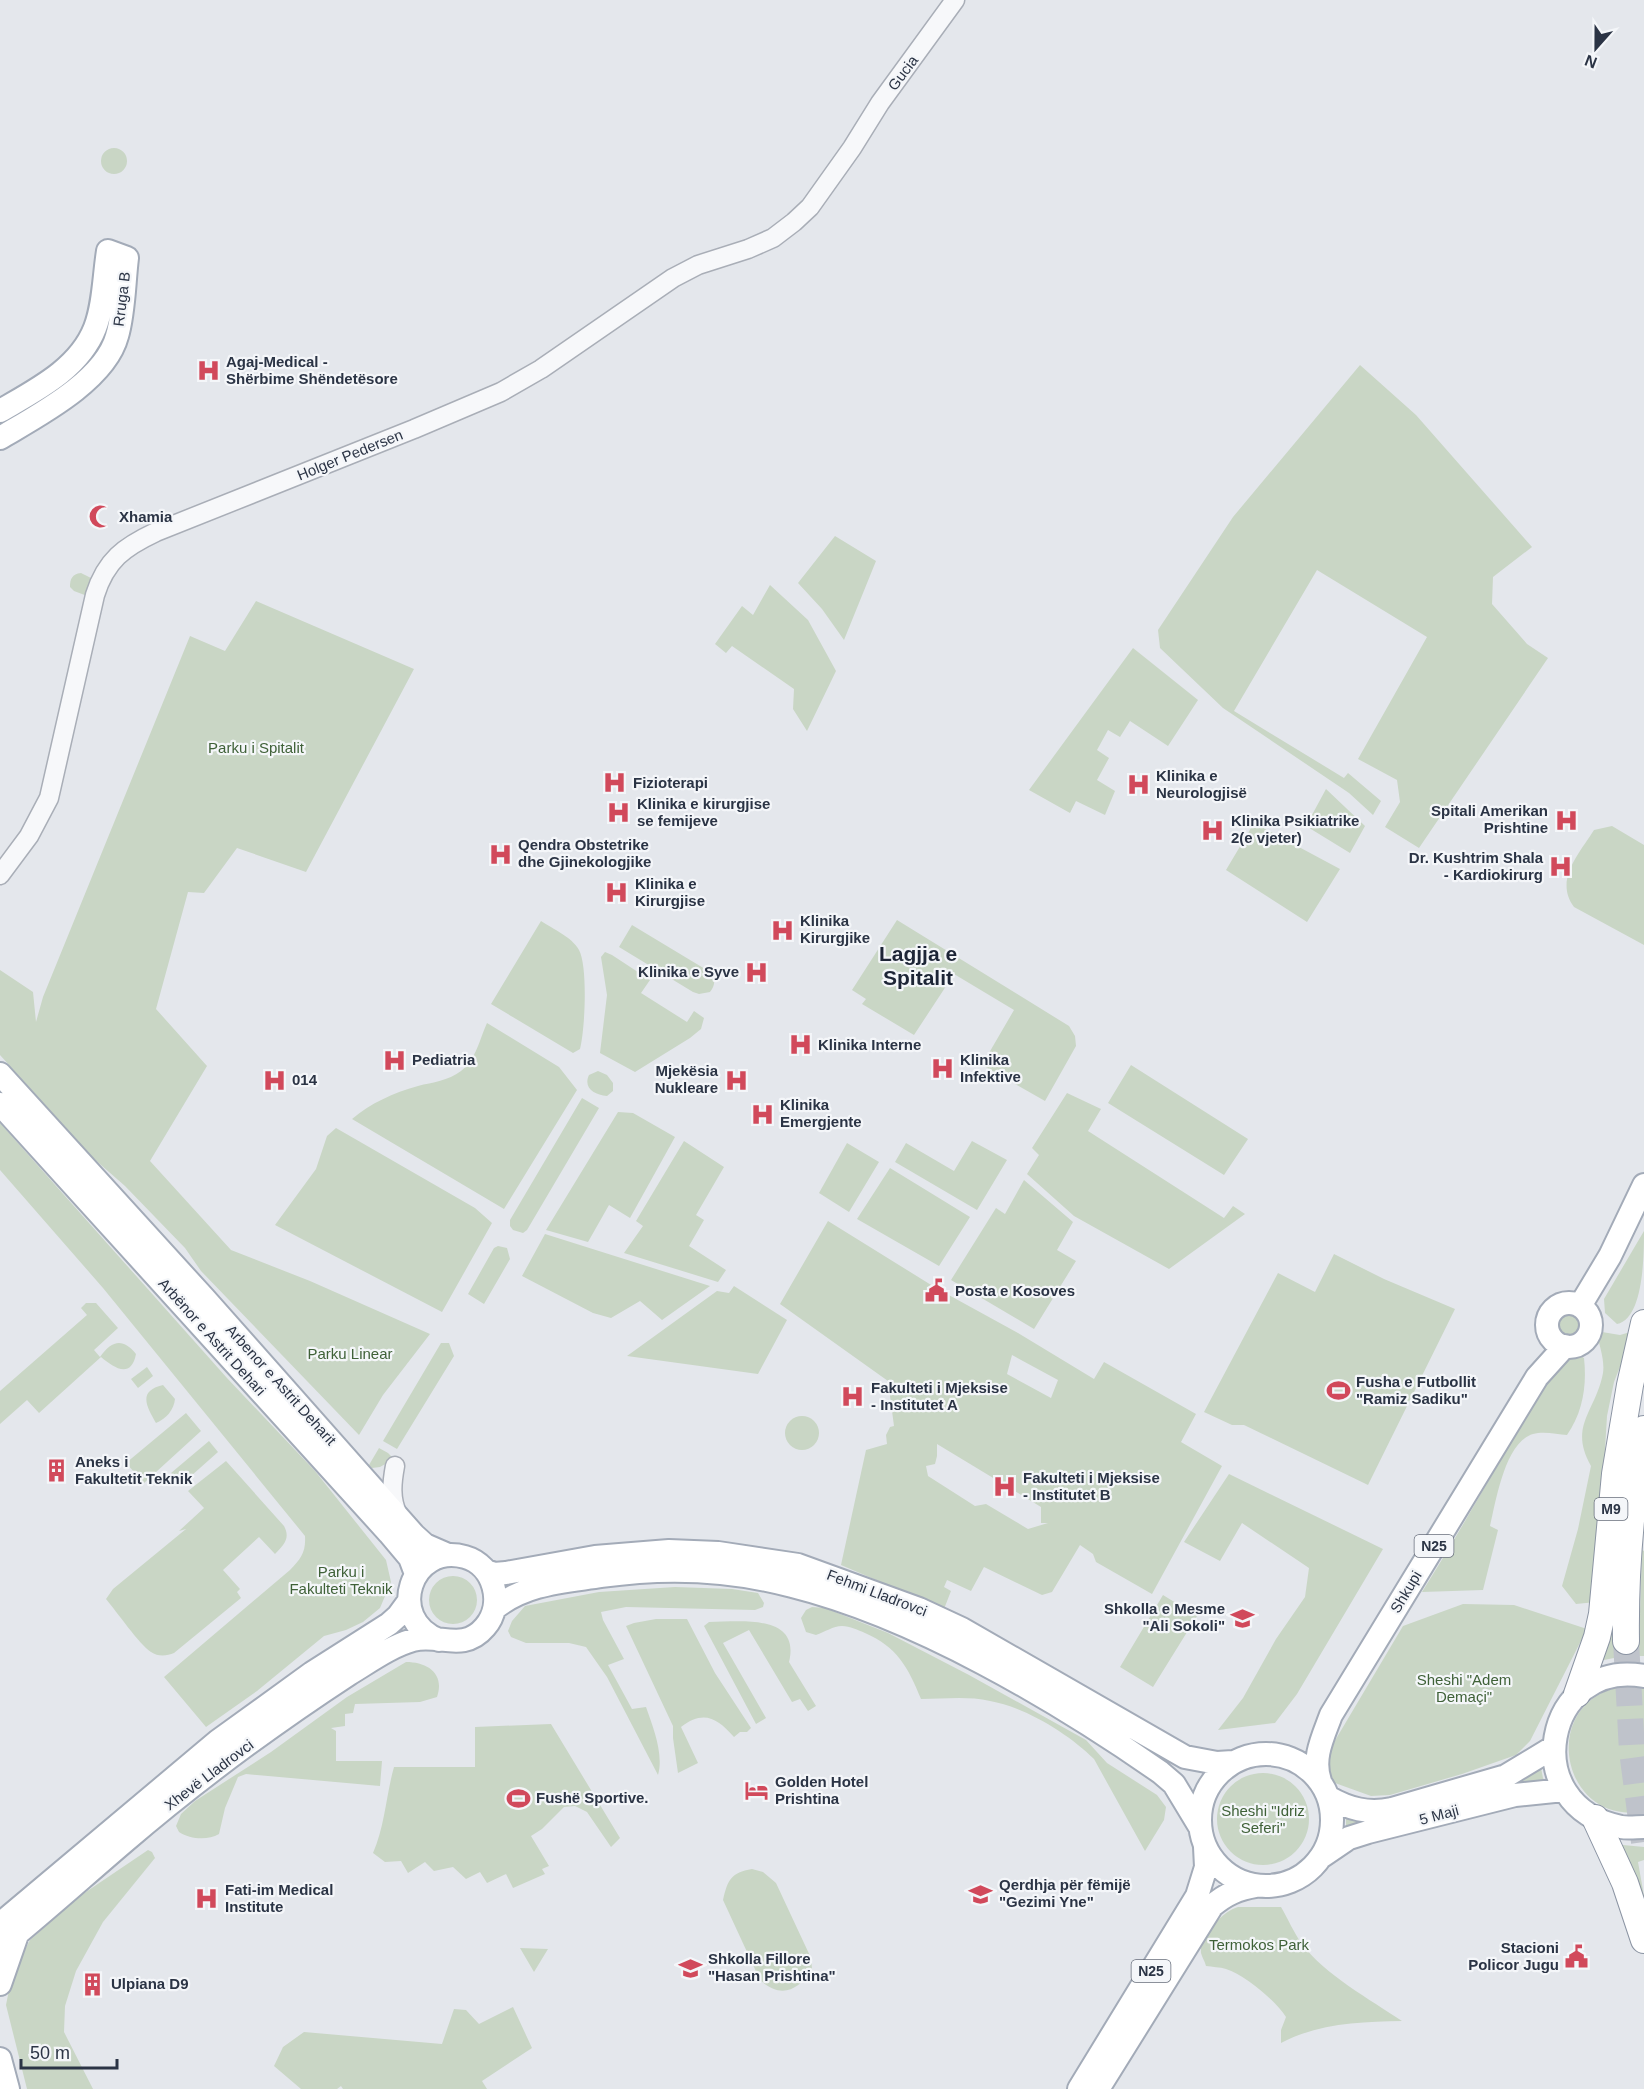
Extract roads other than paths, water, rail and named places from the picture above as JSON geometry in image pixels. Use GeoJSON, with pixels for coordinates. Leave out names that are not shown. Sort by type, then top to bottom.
{"type":"FeatureCollection","features":[{"type":"Feature","properties":{"kind":"highway","name":"M9"},"geometry":{"type":"LineString","coordinates":[[1577,1694],[1597,1637],[1602,1614],[1615,1474],[1630,1385],[1644,1323]]}},
{"type":"Feature","properties":{"kind":"highway"},"geometry":{"type":"LineString","coordinates":[[1626,1641],[1628,1553],[1644,1430]]}},
{"type":"Feature","properties":{"kind":"highway"},"geometry":{"type":"LineString","coordinates":[[1595,1818],[1625,1883],[1644,1941]]}},
{"type":"Feature","properties":{"kind":"main road","name":"Rruga B"},"geometry":{"type":"LineString","coordinates":[[0,411],[47,384],[87,345],[96,326],[108,251],[127,258],[117,337],[104,360],[63,401],[0,438]]}},
{"type":"Feature","properties":{"kind":"main road","name":"Arbënor e Astrit Dehari"},"geometry":{"type":"LineString","coordinates":[[0,1074],[204,1298]]}},
{"type":"Feature","properties":{"kind":"main road","name":"Arbënor e Astrit Dehari"},"geometry":{"type":"LineString","coordinates":[[0,1104],[404,1549],[416,1574]]}},
{"type":"Feature","properties":{"kind":"main road"},"geometry":{"type":"LineString","coordinates":[[1557,1341],[1576,1346],[1589,1333],[1587,1312],[1580,1306],[1610,1256],[1644,1185]]}},
{"type":"Feature","properties":{"kind":"main road","name":"Arbenor e Astrit Deharit"},"geometry":{"type":"LineString","coordinates":[[204,1298],[401,1521]]}},
{"type":"Feature","properties":{"kind":"main road","name":"Shkupi"},"geometry":{"type":"LineString","coordinates":[[1273,1754],[1295,1748],[1306,1741],[1331,1715],[1557,1341],[1547,1319],[1553,1310],[1563,1303],[1580,1306]]}},
{"type":"Feature","properties":{"kind":"main road"},"geometry":{"type":"LineString","coordinates":[[401,1521],[425,1545],[448,1555],[469,1558],[486,1571],[495,1592],[495,1608],[488,1623],[475,1635],[458,1641],[439,1640],[428,1634],[418,1625],[409,1601],[411,1584],[416,1574],[427,1563],[448,1555]]}},
{"type":"Feature","properties":{"kind":"main road","name":"Fehmi Lladrovci"},"geometry":{"type":"LineString","coordinates":[[486,1571],[494,1574],[506,1573],[595,1557],[669,1551],[742,1555],[798,1565],[919,1609],[962,1629],[1185,1757],[1217,1763],[1233,1762]]}},
{"type":"Feature","properties":{"kind":"main road","name":"Fehmi Lladrovci"},"geometry":{"type":"LineString","coordinates":[[495,1608],[508,1597],[528,1589],[631,1571],[718,1573],[792,1586],[916,1631],[999,1673],[1056,1706],[1160,1772],[1174,1784],[1203,1837]]}},
{"type":"Feature","properties":{"kind":"main road","name":"Xhevë Lladrovci"},"geometry":{"type":"LineString","coordinates":[[0,1948],[23,1905],[218,1741],[312,1673],[388,1624],[398,1616],[409,1601]]}},
{"type":"Feature","properties":{"kind":"main road","name":"Xhevë Lladrovci"},"geometry":{"type":"LineString","coordinates":[[9,1929],[291,1714],[355,1671],[400,1645],[424,1638],[439,1640]]}},
{"type":"Feature","properties":{"kind":"main road"},"geometry":{"type":"LineString","coordinates":[[1644,1676],[1630,1674],[1604,1678],[1577,1694],[1556,1730],[1554,1747],[1560,1783],[1576,1805],[1595,1818],[1622,1827],[1644,1827]]}},
{"type":"Feature","properties":{"kind":"main road","name":"Shkupi"},"geometry":{"type":"LineString","coordinates":[[1324,1789],[1316,1770],[1331,1715]]}},
{"type":"Feature","properties":{"kind":"main road","name":"5 Maji"},"geometry":{"type":"LineString","coordinates":[[1324,1789],[1352,1809],[1379,1812],[1506,1776],[1554,1747]]}},
{"type":"Feature","properties":{"kind":"main road"},"geometry":{"type":"LineString","coordinates":[[1273,1754],[1293,1760],[1308,1769],[1324,1789],[1332,1820],[1329,1840],[1320,1858],[1306,1872],[1287,1883],[1256,1886],[1232,1877],[1219,1867],[1203,1837],[1200,1808],[1207,1790],[1218,1774],[1233,1762],[1252,1755],[1273,1754]]}},
{"type":"Feature","properties":{"kind":"main road","name":"5 Maji"},"geometry":{"type":"LineString","coordinates":[[1320,1858],[1348,1838],[1368,1832],[1515,1795],[1564,1790]]}},
{"type":"Feature","properties":{"kind":"main road","name":"N25"},"geometry":{"type":"LineString","coordinates":[[1079,2089],[1197,1896],[1206,1867],[1203,1837]]}},
{"type":"Feature","properties":{"kind":"main road","name":"N25"},"geometry":{"type":"LineString","coordinates":[[1098,2089],[1212,1906],[1238,1889],[1256,1886]]}},
{"type":"Feature","properties":{"kind":"main road"},"geometry":{"type":"LineString","coordinates":[[0,1916],[23,1905]]}},
{"type":"Feature","properties":{"kind":"main road"},"geometry":{"type":"LineString","coordinates":[[0,1984],[9,1929]]}},
{"type":"Feature","properties":{"kind":"main road"},"geometry":{"type":"LineString","coordinates":[[0,2059],[8,2089]]}},
{"type":"Feature","properties":{"kind":"street","name":"Gucia"},"geometry":{"type":"LineString","coordinates":[[852,148],[880,103],[956,0]]}},
{"type":"Feature","properties":{"kind":"street","name":"Holger Pedersen"},"geometry":{"type":"LineString","coordinates":[[0,875],[29,836],[49,798],[95,595],[103,574],[120,553],[156,532],[501,392],[541,369],[673,278],[698,265],[761,244],[794,222],[810,207],[852,148]]}},
{"type":"Feature","properties":{"kind":"street"},"geometry":{"type":"LineString","coordinates":[[394,1466],[392,1498],[401,1521]]}},
{"type":"Feature","properties":{"kind":"tunnel"},"geometry":{"type":"LineString","coordinates":[[1626,1641],[1632,1751],[1644,1842]]}},
{"type":"Feature","properties":{"kind":"place","name":"Agaj-Medical - Shërbime Shëndetësore"},"geometry":{"type":"Point","coordinates":[208,371]}},
{"type":"Feature","properties":{"kind":"place","name":"Xhamia"},"geometry":{"type":"Point","coordinates":[101,517]}},
{"type":"Feature","properties":{"kind":"place","name":"Fizioterapi"},"geometry":{"type":"Point","coordinates":[615,783]}},
{"type":"Feature","properties":{"kind":"place","name":"Klinika e Neurologjisë"},"geometry":{"type":"Point","coordinates":[1138,785]}},
{"type":"Feature","properties":{"kind":"place","name":"Klinika e kirurgjise se femijeve"},"geometry":{"type":"Point","coordinates":[619,813]}},
{"type":"Feature","properties":{"kind":"place","name":"Spitali Amerikan Prishtine"},"geometry":{"type":"Point","coordinates":[1566,820]}},
{"type":"Feature","properties":{"kind":"place","name":"Klinika Psikiatrike 2(e vjeter)"},"geometry":{"type":"Point","coordinates":[1213,830]}},
{"type":"Feature","properties":{"kind":"place","name":"Qendra Obstetrike dhe Gjinekologjike"},"geometry":{"type":"Point","coordinates":[500,854]}},
{"type":"Feature","properties":{"kind":"place","name":"Dr. Kushtrim Shala - Kardiokirurg"},"geometry":{"type":"Point","coordinates":[1561,867]}},
{"type":"Feature","properties":{"kind":"place","name":"Klinika e Kirurgjise"},"geometry":{"type":"Point","coordinates":[617,893]}},
{"type":"Feature","properties":{"kind":"place","name":"Klinika Kirurgjike"},"geometry":{"type":"Point","coordinates":[782,930]}},
{"type":"Feature","properties":{"kind":"place","name":"Klinika e Syve"},"geometry":{"type":"Point","coordinates":[757,972]}},
{"type":"Feature","properties":{"kind":"place","name":"Klinika Interne"},"geometry":{"type":"Point","coordinates":[800,1045]}},
{"type":"Feature","properties":{"kind":"place","name":"Pediatria"},"geometry":{"type":"Point","coordinates":[394,1060]}},
{"type":"Feature","properties":{"kind":"place","name":"Klinika Infektive"},"geometry":{"type":"Point","coordinates":[942,1069]}},
{"type":"Feature","properties":{"kind":"place","name":"014"},"geometry":{"type":"Point","coordinates":[274,1080]}},
{"type":"Feature","properties":{"kind":"place","name":"Mjekësia Nukleare"},"geometry":{"type":"Point","coordinates":[736,1080]}},
{"type":"Feature","properties":{"kind":"place","name":"Klinika Emergjente"},"geometry":{"type":"Point","coordinates":[762,1114]}},
{"type":"Feature","properties":{"kind":"place","name":"Posta e Kosoves"},"geometry":{"type":"Point","coordinates":[937,1291]}},
{"type":"Feature","properties":{"kind":"place","name":"Fusha e Futbollit \"Ramiz Sadiku\""},"geometry":{"type":"Point","coordinates":[1338,1391]}},
{"type":"Feature","properties":{"kind":"place","name":"Fakulteti i Mjeksise - Institutet A"},"geometry":{"type":"Point","coordinates":[853,1397]}},
{"type":"Feature","properties":{"kind":"place","name":"Aneks i Fakultetit Teknik"},"geometry":{"type":"Point","coordinates":[57,1471]}},
{"type":"Feature","properties":{"kind":"place","name":"Fakulteti i Mjeksise - Institutet B"},"geometry":{"type":"Point","coordinates":[1005,1487]}},
{"type":"Feature","properties":{"kind":"place","name":"Shkolla e Mesme \"Ali Sokoli\""},"geometry":{"type":"Point","coordinates":[1243,1618]}},
{"type":"Feature","properties":{"kind":"place","name":"Golden Hotel Prishtina"},"geometry":{"type":"Point","coordinates":[757,1791]}},
{"type":"Feature","properties":{"kind":"place","name":"Fushë Sportive."},"geometry":{"type":"Point","coordinates":[518,1798]}},
{"type":"Feature","properties":{"kind":"place","name":"Qerdhja për fëmijë \"Gezimi Yne\""},"geometry":{"type":"Point","coordinates":[981,1894]}},
{"type":"Feature","properties":{"kind":"place","name":"Fati-im Medical Institute"},"geometry":{"type":"Point","coordinates":[207,1899]}},
{"type":"Feature","properties":{"kind":"place","name":"Stacioni Policor Jugu"},"geometry":{"type":"Point","coordinates":[1577,1957]}},
{"type":"Feature","properties":{"kind":"place","name":"Shkolla Fillore \"Hasan Prishtina\""},"geometry":{"type":"Point","coordinates":[690,1968]}},
{"type":"Feature","properties":{"kind":"place","name":"Ulpiana D9"},"geometry":{"type":"Point","coordinates":[93,1984]}},
{"type":"Feature","properties":{"kind":"district","name":"Lagjja e Spitalit"},"geometry":{"type":"Point","coordinates":[918,966]}},
{"type":"Feature","properties":{"kind":"park label","name":"Parku i Spitalit"},"geometry":{"type":"Point","coordinates":[256,748]}},
{"type":"Feature","properties":{"kind":"park label","name":"Parku Linear"},"geometry":{"type":"Point","coordinates":[350,1354]}},
{"type":"Feature","properties":{"kind":"park label","name":"Parku i Fakulteti Teknik"},"geometry":{"type":"Point","coordinates":[341,1580]}},
{"type":"Feature","properties":{"kind":"park label","name":"Sheshi \"Adem Demaçi\""},"geometry":{"type":"Point","coordinates":[1464,1688]}},
{"type":"Feature","properties":{"kind":"park label","name":"Sheshi \"Idriz Seferi\""},"geometry":{"type":"Point","coordinates":[1263,1820]}},
{"type":"Feature","properties":{"kind":"park label","name":"Termokos Park"},"geometry":{"type":"Point","coordinates":[1259,1945]}}]}
